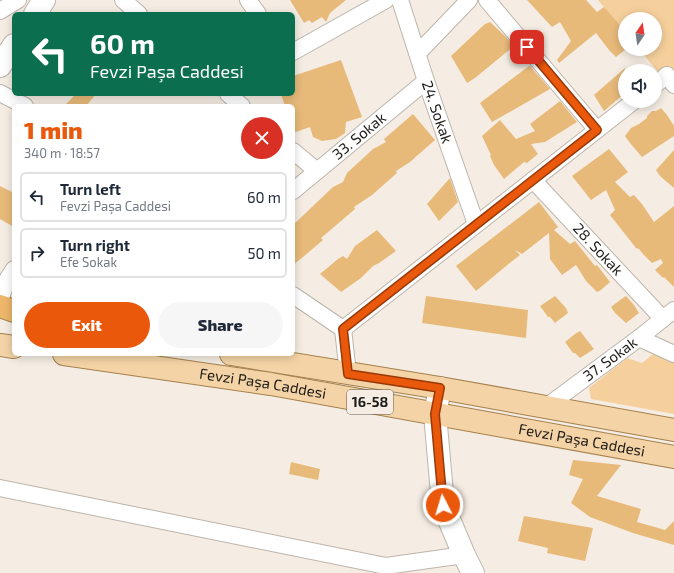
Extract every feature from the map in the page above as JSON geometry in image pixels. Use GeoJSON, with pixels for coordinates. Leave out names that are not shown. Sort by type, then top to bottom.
{"type":"FeatureCollection","features":[{"type":"Feature","properties":{"kind":"highway"},"geometry":{"type":"LineString","coordinates":[[0,306],[12,310]]}},
{"type":"Feature","properties":{"kind":"main road"},"geometry":{"type":"LineString","coordinates":[[0,315],[12,317]]}},
{"type":"Feature","properties":{"kind":"main road"},"geometry":{"type":"LineString","coordinates":[[0,345],[12,347]]}},
{"type":"Feature","properties":{"kind":"main road","name":"Fevzi Paşa Caddesi"},"geometry":{"type":"LineString","coordinates":[[78,356],[272,384],[674,456]]}},
{"type":"Feature","properties":{"kind":"main road","name":"Fevzi Paşa Caddesi"},"geometry":{"type":"LineString","coordinates":[[242,356],[440,388],[674,430]]}},
{"type":"Feature","properties":{"kind":"street"},"geometry":{"type":"LineString","coordinates":[[0,11],[18,0]]}},
{"type":"Feature","properties":{"kind":"street"},"geometry":{"type":"LineString","coordinates":[[36,12],[44,0]]}},
{"type":"Feature","properties":{"kind":"street"},"geometry":{"type":"LineString","coordinates":[[123,0],[137,12]]}},
{"type":"Feature","properties":{"kind":"street"},"geometry":{"type":"LineString","coordinates":[[248,0],[257,12]]}},
{"type":"Feature","properties":{"kind":"street"},"geometry":{"type":"LineString","coordinates":[[295,51],[386,0]]}},
{"type":"Feature","properties":{"kind":"street","name":"24. Sokak"},"geometry":{"type":"LineString","coordinates":[[400,0],[418,52],[426,81],[476,224]]}},
{"type":"Feature","properties":{"kind":"street"},"geometry":{"type":"LineString","coordinates":[[418,52],[469,0]]}},
{"type":"Feature","properties":{"kind":"street"},"geometry":{"type":"LineString","coordinates":[[487,0],[597,130]]}},
{"type":"Feature","properties":{"kind":"street"},"geometry":{"type":"LineString","coordinates":[[0,66],[12,48]]}},
{"type":"Feature","properties":{"kind":"street","name":"33. Sokak"},"geometry":{"type":"LineString","coordinates":[[295,189],[426,81]]}},
{"type":"Feature","properties":{"kind":"street"},"geometry":{"type":"LineString","coordinates":[[0,93],[21,104]]}},
{"type":"Feature","properties":{"kind":"street"},"geometry":{"type":"LineString","coordinates":[[343,329],[625,108]]}},
{"type":"Feature","properties":{"kind":"street"},"geometry":{"type":"LineString","coordinates":[[295,152],[317,171]]}},
{"type":"Feature","properties":{"kind":"street","name":"28. Sokak"},"geometry":{"type":"LineString","coordinates":[[533,180],[668,314]]}},
{"type":"Feature","properties":{"kind":"street"},"geometry":{"type":"LineString","coordinates":[[0,300],[8,278],[12,272]]}},
{"type":"Feature","properties":{"kind":"street"},"geometry":{"type":"LineString","coordinates":[[295,296],[343,329],[348,374]]}},
{"type":"Feature","properties":{"kind":"street","name":"37. Sokak"},"geometry":{"type":"LineString","coordinates":[[546,407],[639,338],[668,314]]}},
{"type":"Feature","properties":{"kind":"street"},"geometry":{"type":"LineString","coordinates":[[639,338],[674,354]]}},
{"type":"Feature","properties":{"kind":"street"},"geometry":{"type":"LineString","coordinates":[[0,488],[385,570],[468,564],[443,505],[435,414],[440,388]]}},
{"type":"Feature","properties":{"kind":"shaded area"},"geometry":{"type":"Polygon","coordinates":[[[598,0],[674,0],[674,76],[667,83],[662,77],[662,64],[651,64],[645,56],[662,56],[662,12],[618,12],[618,24],[598,0]]]}},
{"type":"Feature","properties":{"kind":"shaded area"},"geometry":{"type":"Polygon","coordinates":[[[653,354],[674,362],[674,414],[591,399],[589,388],[627,358],[642,363],[653,354]]]}},
{"type":"Feature","properties":{"kind":"building"},"geometry":{"type":"Polygon","coordinates":[[[290,0],[346,0],[330,13],[326,22],[322,17],[312,23],[309,20],[304,23],[290,0]]]}},
{"type":"Feature","properties":{"kind":"building"},"geometry":{"type":"Polygon","coordinates":[[[527,0],[586,0],[597,12],[604,7],[618,23],[618,55],[616,57],[609,50],[596,33],[559,63],[557,60],[571,41],[560,22],[552,27],[527,0]]]}},
{"type":"Feature","properties":{"kind":"building"},"geometry":{"type":"Polygon","coordinates":[[[490,22],[514,46],[467,83],[451,56],[485,24],[490,22]]]}},
{"type":"Feature","properties":{"kind":"building"},"geometry":{"type":"Polygon","coordinates":[[[341,60],[362,117],[346,122],[345,133],[336,139],[322,141],[313,137],[310,127],[295,132],[295,104],[284,104],[282,96],[295,96],[295,75],[341,60]]]}},
{"type":"Feature","properties":{"kind":"building"},"geometry":{"type":"Polygon","coordinates":[[[529,66],[550,89],[492,122],[480,103],[529,66]]]}},
{"type":"Feature","properties":{"kind":"building"},"geometry":{"type":"Polygon","coordinates":[[[618,74],[618,99],[604,111],[594,95],[618,74]]]}},
{"type":"Feature","properties":{"kind":"building"},"geometry":{"type":"Polygon","coordinates":[[[74,96],[94,96],[88,104],[66,104],[74,96]]]}},
{"type":"Feature","properties":{"kind":"building"},"geometry":{"type":"Polygon","coordinates":[[[560,101],[577,122],[545,142],[531,144],[538,154],[527,163],[524,162],[504,179],[494,165],[482,136],[500,120],[516,139],[535,131],[530,124],[560,101]]]}},
{"type":"Feature","properties":{"kind":"building"},"geometry":{"type":"Polygon","coordinates":[[[661,108],[667,115],[674,126],[674,136],[642,157],[625,136],[631,128],[647,118],[652,111],[656,111],[661,108]]]}},
{"type":"Feature","properties":{"kind":"building"},"geometry":{"type":"Polygon","coordinates":[[[413,114],[435,140],[410,162],[396,171],[397,173],[372,195],[354,207],[355,209],[321,238],[323,240],[295,263],[295,223],[333,187],[343,182],[347,173],[373,149],[386,142],[384,139],[413,114]]]}},
{"type":"Feature","properties":{"kind":"building"},"geometry":{"type":"Polygon","coordinates":[[[609,149],[628,172],[615,182],[630,197],[634,195],[654,222],[674,206],[674,287],[655,270],[663,263],[661,259],[652,263],[639,249],[636,248],[610,215],[615,210],[606,190],[591,200],[572,176],[609,149]]]}},
{"type":"Feature","properties":{"kind":"building"},"geometry":{"type":"Polygon","coordinates":[[[674,150],[674,188],[660,176],[656,170],[674,150]]]}},
{"type":"Feature","properties":{"kind":"building"},"geometry":{"type":"Polygon","coordinates":[[[450,178],[458,202],[439,221],[427,204],[450,178]]]}},
{"type":"Feature","properties":{"kind":"building"},"geometry":{"type":"Polygon","coordinates":[[[0,186],[12,192],[12,226],[0,219],[0,186]]]}},
{"type":"Feature","properties":{"kind":"building"},"geometry":{"type":"Polygon","coordinates":[[[539,202],[558,227],[554,230],[570,244],[575,241],[610,282],[597,292],[586,281],[576,265],[562,275],[550,259],[549,233],[522,254],[515,250],[520,255],[476,291],[456,266],[539,202]]]}},
{"type":"Feature","properties":{"kind":"building"},"geometry":{"type":"Polygon","coordinates":[[[377,230],[396,251],[373,266],[361,278],[341,292],[320,274],[343,256],[347,259],[355,246],[377,230]]]}},
{"type":"Feature","properties":{"kind":"building"},"geometry":{"type":"Polygon","coordinates":[[[426,296],[528,310],[526,338],[422,323],[426,296]]]}},
{"type":"Feature","properties":{"kind":"building"},"geometry":{"type":"Polygon","coordinates":[[[555,296],[566,308],[568,313],[555,323],[550,317],[548,317],[540,306],[555,296]]]}},
{"type":"Feature","properties":{"kind":"building"},"geometry":{"type":"Polygon","coordinates":[[[626,296],[639,313],[626,323],[611,307],[626,296]]]}},
{"type":"Feature","properties":{"kind":"building"},"geometry":{"type":"Polygon","coordinates":[[[580,331],[594,349],[580,358],[573,353],[565,342],[580,331]]]}},
{"type":"Feature","properties":{"kind":"building"},"geometry":{"type":"Polygon","coordinates":[[[573,460],[621,465],[597,496],[641,509],[637,522],[665,530],[674,521],[674,545],[633,533],[590,517],[571,503],[583,479],[569,475],[573,460]]]}},
{"type":"Feature","properties":{"kind":"building"},"geometry":{"type":"Polygon","coordinates":[[[291,462],[320,469],[318,480],[289,474],[291,462]]]}},
{"type":"Feature","properties":{"kind":"building"},"geometry":{"type":"Polygon","coordinates":[[[524,516],[593,528],[585,561],[547,553],[548,548],[518,541],[524,516]]]}},
{"type":"Feature","properties":{"kind":"route"},"geometry":{"type":"LineString","coordinates":[[443,505],[435,414],[440,388],[348,374],[343,329],[597,130],[527,47]]}}]}
